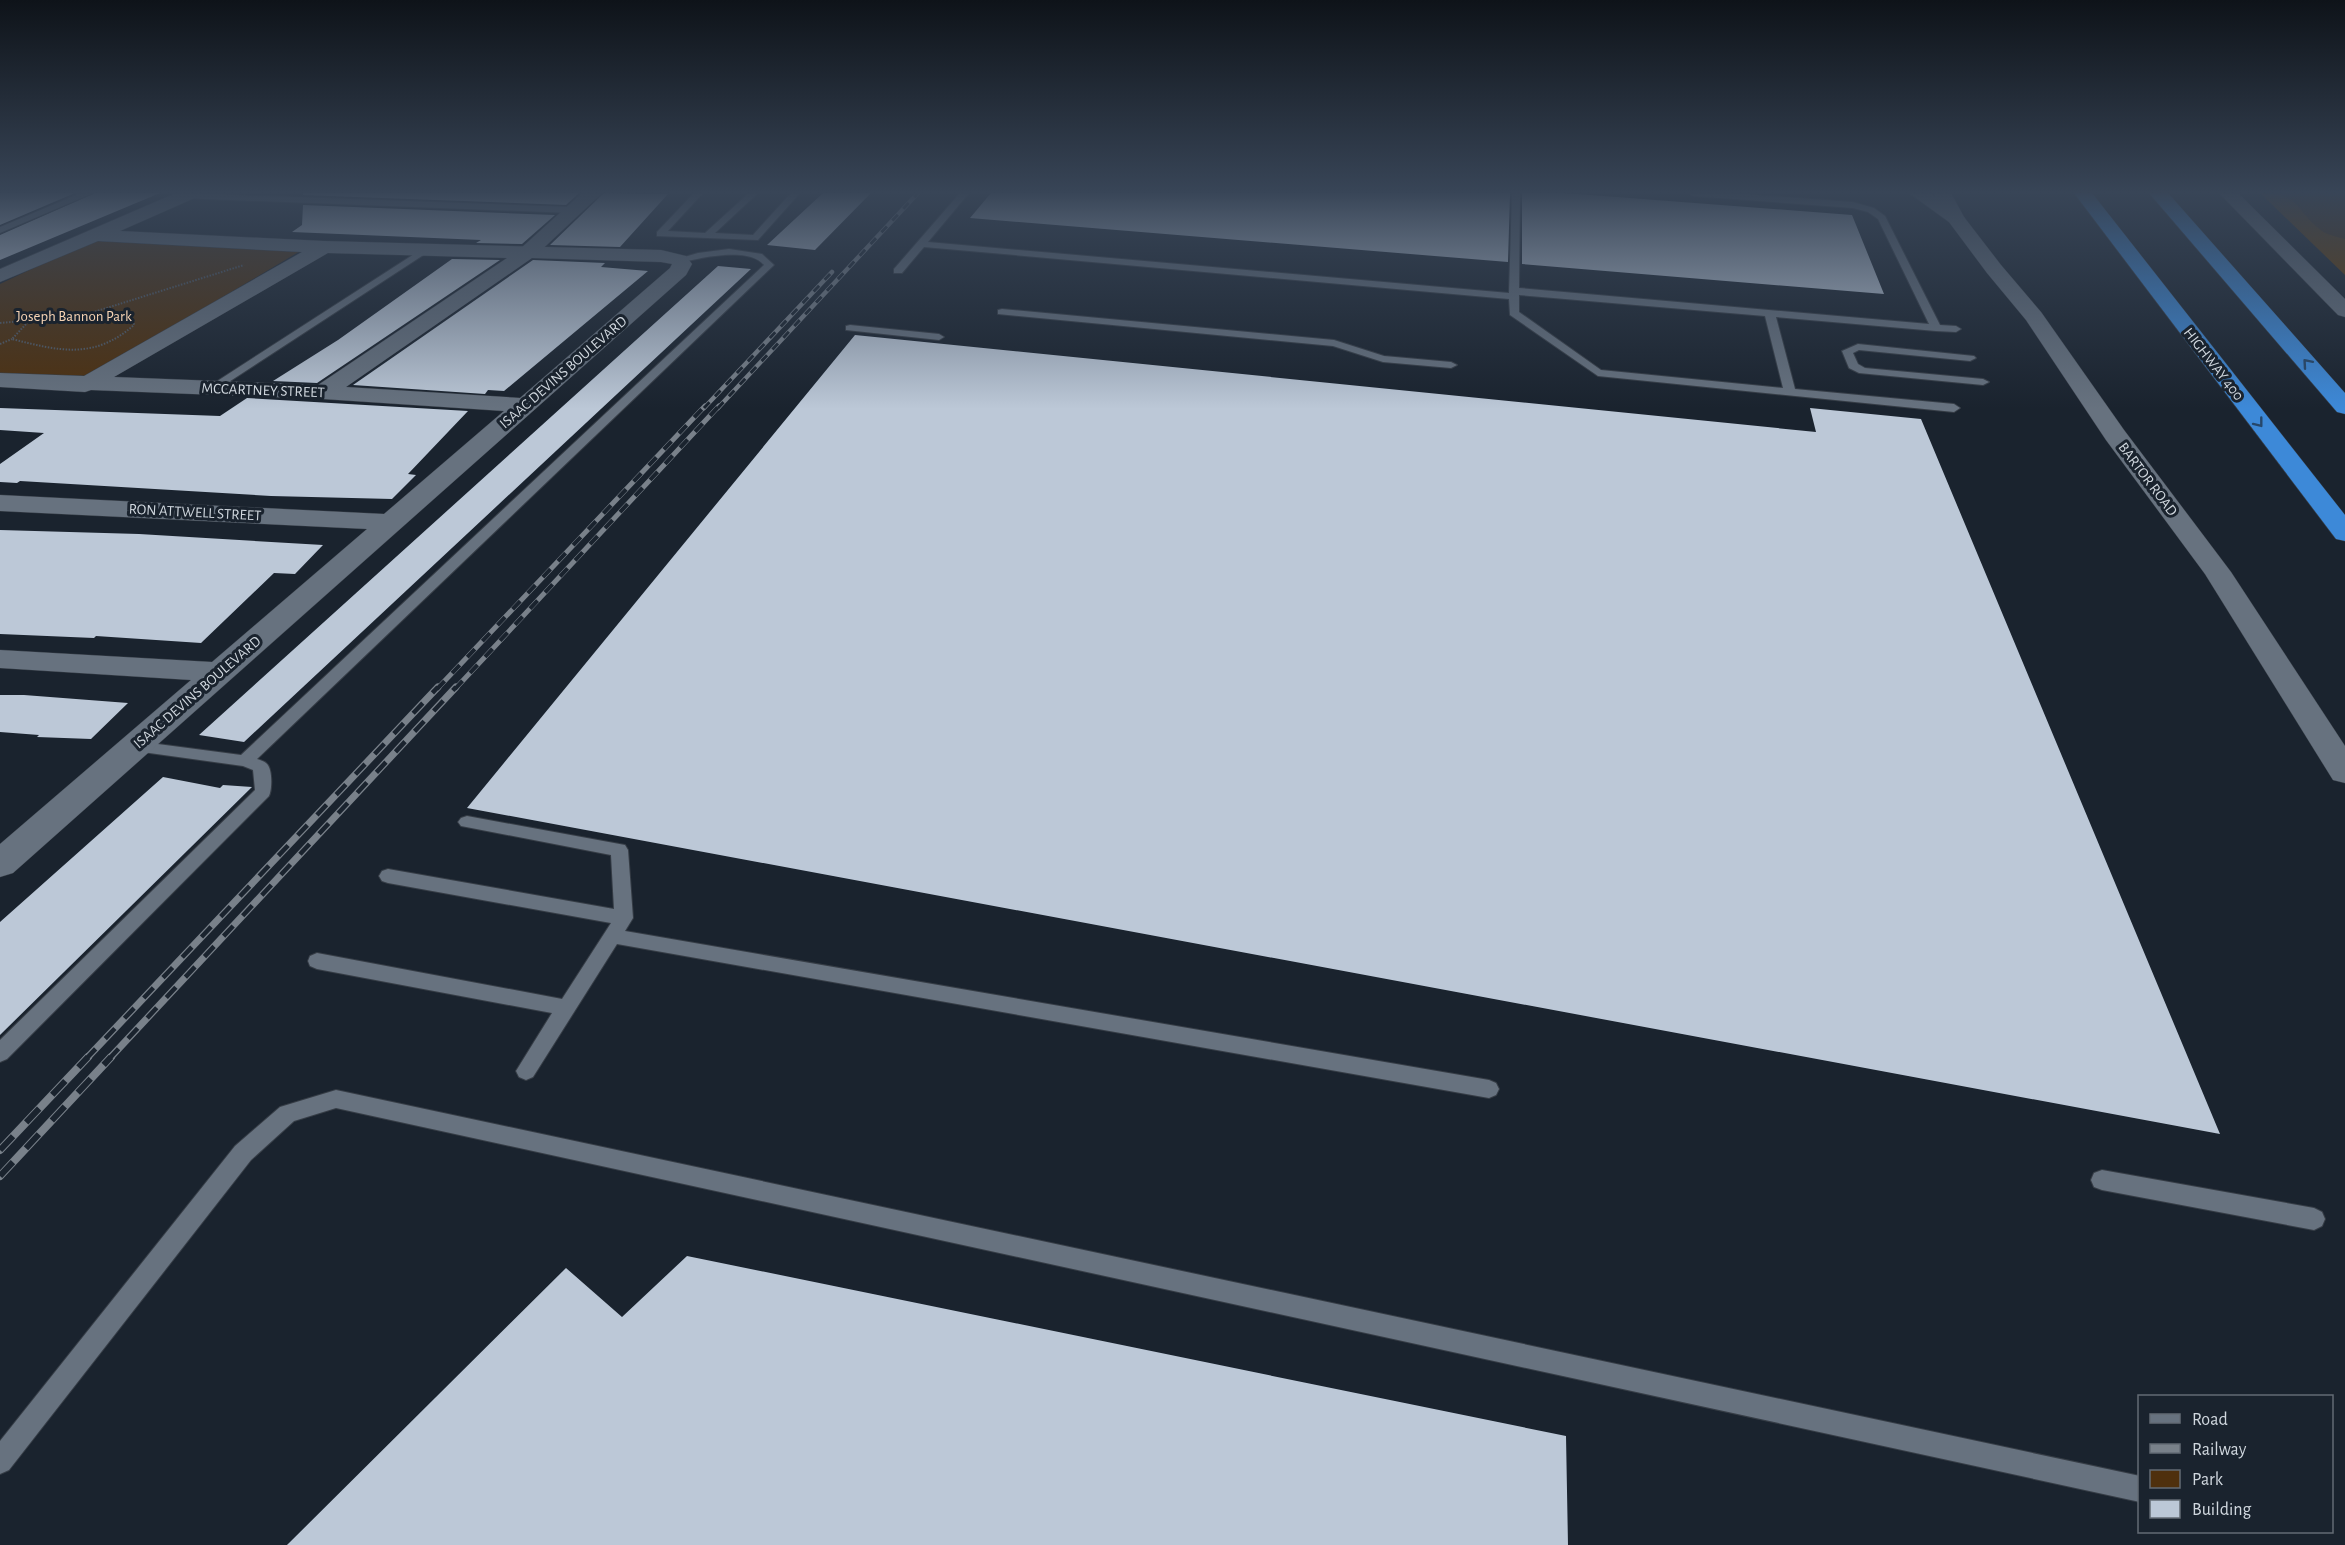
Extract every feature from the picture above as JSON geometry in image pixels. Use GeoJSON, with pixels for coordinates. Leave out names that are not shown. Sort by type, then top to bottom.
{"type":"FeatureCollection","features":[{"type":"Feature","properties":{"kind":"highway","name":"HIGHWAY 400"},"geometry":{"type":"LineString","coordinates":[[2138,265],[2345,534]]}},
{"type":"Feature","properties":{"kind":"highway"},"geometry":{"type":"LineString","coordinates":[[2221,265],[2345,407]]}},
{"type":"Feature","properties":{"kind":"street"},"geometry":{"type":"LineString","coordinates":[[0,276],[26,265]]}},
{"type":"Feature","properties":{"kind":"street"},"geometry":{"type":"LineString","coordinates":[[86,384],[293,265]]}},
{"type":"Feature","properties":{"kind":"street"},"geometry":{"type":"LineString","coordinates":[[322,392],[509,265]]}},
{"type":"Feature","properties":{"kind":"street","name":"ISAAC DEVINS BOULEVARD"},"geometry":{"type":"LineString","coordinates":[[0,864],[680,271],[682,265]]}},
{"type":"Feature","properties":{"kind":"street","name":"BARTOR ROAD"},"geometry":{"type":"LineString","coordinates":[[1991,265],[2034,316],[2115,435],[2217,572],[2345,772]]}},
{"type":"Feature","properties":{"kind":"street"},"geometry":{"type":"LineString","coordinates":[[2299,265],[2345,311]]}},
{"type":"Feature","properties":{"kind":"street","name":"MCCARTNEY STREET"},"geometry":{"type":"LineString","coordinates":[[0,380],[322,392],[525,405]]}},
{"type":"Feature","properties":{"kind":"street","name":"RON ATTWELL STREET"},"geometry":{"type":"LineString","coordinates":[[0,503],[391,522]]}},
{"type":"Feature","properties":{"kind":"street"},"geometry":{"type":"LineString","coordinates":[[0,659],[221,672]]}},
{"type":"Feature","properties":{"kind":"lane"},"geometry":{"type":"LineString","coordinates":[[211,389],[402,265]]}},
{"type":"Feature","properties":{"kind":"lane"},"geometry":{"type":"LineString","coordinates":[[244,761],[769,265]]}},
{"type":"Feature","properties":{"kind":"lane"},"geometry":{"type":"LineString","coordinates":[[898,271],[903,265]]}},
{"type":"Feature","properties":{"kind":"lane"},"geometry":{"type":"LineString","coordinates":[[1176,265],[1956,329]]}},
{"type":"Feature","properties":{"kind":"lane"},"geometry":{"type":"LineString","coordinates":[[1515,265],[1514,313],[1598,373],[1954,408]]}},
{"type":"Feature","properties":{"kind":"lane"},"geometry":{"type":"LineString","coordinates":[[1905,265],[1935,328]]}},
{"type":"Feature","properties":{"kind":"lane"},"geometry":{"type":"LineString","coordinates":[[1002,312],[1334,343],[1383,359],[1451,365]]}},
{"type":"Feature","properties":{"kind":"lane"},"geometry":{"type":"LineString","coordinates":[[1770,314],[1790,392]]}},
{"type":"Feature","properties":{"kind":"lane"},"geometry":{"type":"LineString","coordinates":[[850,328],[939,337]]}},
{"type":"Feature","properties":{"kind":"lane"},"geometry":{"type":"LineString","coordinates":[[1970,358],[1858,347],[1847,351],[1853,366],[1863,371],[1983,382]]}},
{"type":"Feature","properties":{"kind":"lane"},"geometry":{"type":"LineString","coordinates":[[0,1053],[264,792],[261,767],[244,761],[135,746]]}},
{"type":"Feature","properties":{"kind":"lane"},"geometry":{"type":"LineString","coordinates":[[467,822],[619,850],[624,918],[526,1071]]}},
{"type":"Feature","properties":{"kind":"lane"},"geometry":{"type":"LineString","coordinates":[[388,876],[624,918]]}},
{"type":"Feature","properties":{"kind":"lane"},"geometry":{"type":"LineString","coordinates":[[612,936],[1489,1089]]}},
{"type":"Feature","properties":{"kind":"lane"},"geometry":{"type":"LineString","coordinates":[[317,961],[566,1008]]}},
{"type":"Feature","properties":{"kind":"lane"},"geometry":{"type":"LineString","coordinates":[[0,1461],[243,1152],[287,1114],[336,1100],[2138,1489]]}},
{"type":"Feature","properties":{"kind":"lane"},"geometry":{"type":"LineString","coordinates":[[2102,1180],[2314,1219]]}},
{"type":"Feature","properties":{"kind":"path"},"geometry":{"type":"LineString","coordinates":[[0,323],[81,316],[244,265]]}},
{"type":"Feature","properties":{"kind":"path"},"geometry":{"type":"LineString","coordinates":[[12,339],[61,351],[75,351],[127,332],[134,325],[134,319],[105,310]]}},
{"type":"Feature","properties":{"kind":"path"},"geometry":{"type":"LineString","coordinates":[[0,344],[12,339],[28,322]]}},
{"type":"Feature","properties":{"kind":"green space","name":"Joseph Bannon Park"},"geometry":{"type":"Polygon","coordinates":[[[40,265],[277,265],[93,374],[75,378],[0,374],[0,284],[40,265]]]}},
{"type":"Feature","properties":{"kind":"shaded area"},"geometry":{"type":"Polygon","coordinates":[[[2335,265],[2345,265],[2345,275],[2335,265]]]}},
{"type":"Feature","properties":{"kind":"building"},"geometry":{"type":"Polygon","coordinates":[[[443,265],[492,265],[317,383],[273,381],[338,340],[443,265]]]}},
{"type":"Feature","properties":{"kind":"building"},"geometry":{"type":"Polygon","coordinates":[[[526,265],[603,265],[601,267],[648,271],[504,391],[488,390],[485,394],[353,385],[526,265]]]}},
{"type":"Feature","properties":{"kind":"building"},"geometry":{"type":"Polygon","coordinates":[[[1535,265],[1872,265],[1884,294],[1535,265]]]}},
{"type":"Feature","properties":{"kind":"building"},"geometry":{"type":"Polygon","coordinates":[[[718,266],[751,269],[244,742],[199,735],[718,266]]]}},
{"type":"Feature","properties":{"kind":"building"},"geometry":{"type":"Polygon","coordinates":[[[855,335],[1816,432],[1810,408],[1921,419],[2220,1134],[467,808],[855,335]]]}},
{"type":"Feature","properties":{"kind":"building"},"geometry":{"type":"Polygon","coordinates":[[[247,398],[468,411],[408,474],[416,475],[392,499],[271,496],[20,481],[17,483],[0,482],[0,464],[44,433],[0,430],[0,408],[220,416],[247,398]]]}},
{"type":"Feature","properties":{"kind":"building"},"geometry":{"type":"Polygon","coordinates":[[[0,530],[139,534],[323,545],[295,574],[274,573],[201,643],[96,636],[94,638],[0,634],[0,530]]]}},
{"type":"Feature","properties":{"kind":"building"},"geometry":{"type":"Polygon","coordinates":[[[0,695],[128,703],[91,739],[37,737],[39,735],[0,732],[0,695]]]}},
{"type":"Feature","properties":{"kind":"building"},"geometry":{"type":"Polygon","coordinates":[[[163,777],[220,788],[223,785],[252,787],[0,1035],[0,922],[163,777]]]}},
{"type":"Feature","properties":{"kind":"building"},"geometry":{"type":"Polygon","coordinates":[[[687,1256],[1566,1436],[1568,1545],[287,1545],[566,1268],[622,1317],[687,1256]]]}},
{"type":"Feature","properties":{"kind":"railway"},"geometry":{"type":"LineString","coordinates":[[718,408],[851,265]]}},
{"type":"Feature","properties":{"kind":"railway"},"geometry":{"type":"LineString","coordinates":[[704,408],[832,272]]}},
{"type":"Feature","properties":{"kind":"railway"},"geometry":{"type":"LineString","coordinates":[[437,689],[705,406]]}},
{"type":"Feature","properties":{"kind":"railway"},"geometry":{"type":"LineString","coordinates":[[455,689],[719,406]]}},
{"type":"Feature","properties":{"kind":"railway"},"geometry":{"type":"LineString","coordinates":[[86,1059],[438,687]]}},
{"type":"Feature","properties":{"kind":"railway"},"geometry":{"type":"LineString","coordinates":[[109,1059],[456,687]]}},
{"type":"Feature","properties":{"kind":"railway"},"geometry":{"type":"LineString","coordinates":[[0,1150],[88,1057]]}},
{"type":"Feature","properties":{"kind":"railway"},"geometry":{"type":"LineString","coordinates":[[0,1176],[111,1057]]}}]}
